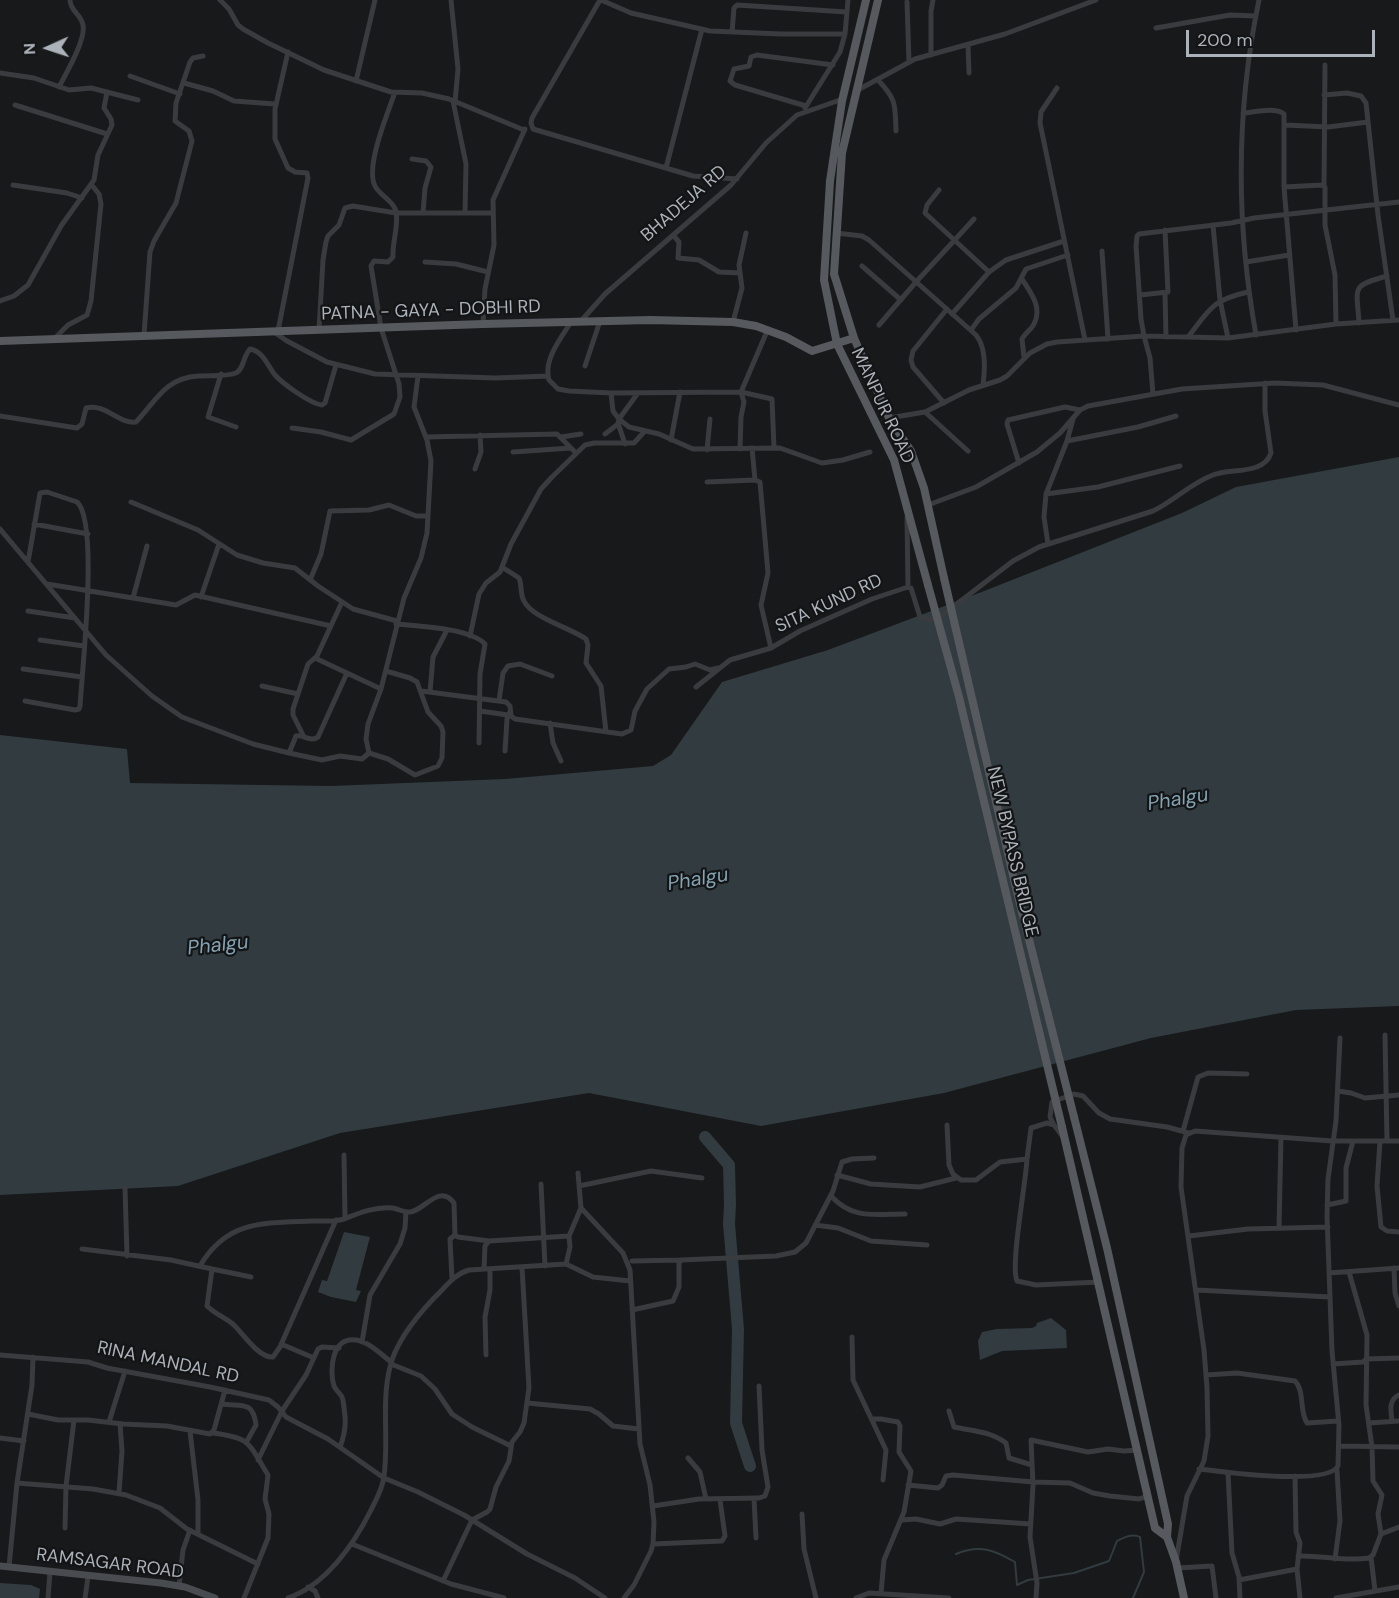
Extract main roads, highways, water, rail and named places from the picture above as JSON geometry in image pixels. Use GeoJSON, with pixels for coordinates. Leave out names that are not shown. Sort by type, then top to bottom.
{"type":"FeatureCollection","features":[{"type":"Feature","properties":{"kind":"main road","name":"MANPUR ROAD"},"geometry":{"type":"LineString","coordinates":[[866,0],[843,99],[830,181],[824,280],[837,344],[894,460],[928,585]]}},
{"type":"Feature","properties":{"kind":"main road","name":"MANPUR ROAD"},"geometry":{"type":"LineString","coordinates":[[878,0],[842,153],[834,274],[854,338],[889,418],[911,451],[928,505],[944,578]]}},
{"type":"Feature","properties":{"kind":"main road","name":"PATNA - GAYA - DOBHI RD"},"geometry":{"type":"LineString","coordinates":[[0,341],[650,320],[733,322],[768,329],[813,351],[854,338]]}},
{"type":"Feature","properties":{"kind":"main road","name":"NEW BYPASS BRIDGE"},"geometry":{"type":"LineString","coordinates":[[944,578],[1016,888],[1093,1191],[1148,1425],[1168,1524],[1167,1537]]}},
{"type":"Feature","properties":{"kind":"main road","name":"NEW BYPASS BRIDGE"},"geometry":{"type":"LineString","coordinates":[[928,585],[959,697],[1058,1126],[1065,1141],[1155,1528],[1167,1537]]}},
{"type":"Feature","properties":{"kind":"main road"},"geometry":{"type":"LineString","coordinates":[[1167,1537],[1177,1565],[1184,1598]]}},
{"type":"Feature","properties":{"kind":"water","name":"Phalgu"},"geometry":{"type":"Polygon","coordinates":[[[1399,457],[1399,1006],[1296,1010],[1151,1038],[944,1093],[761,1126],[589,1093],[340,1133],[178,1186],[0,1195],[0,735],[127,749],[130,783],[331,786],[505,779],[653,766],[671,755],[722,682],[828,650],[979,593],[1182,513],[1236,487],[1399,457]]]}},
{"type":"Feature","properties":{"kind":"water"},"geometry":{"type":"Polygon","coordinates":[[[344,1232],[370,1237],[356,1290],[361,1291],[356,1302],[318,1292],[322,1280],[327,1281],[344,1232]]]}},
{"type":"Feature","properties":{"kind":"water"},"geometry":{"type":"Polygon","coordinates":[[[1051,1318],[1066,1330],[1067,1348],[1002,1351],[980,1360],[978,1341],[982,1332],[1032,1328],[1037,1323],[1051,1318]]]}},
{"type":"Feature","properties":{"kind":"water"},"geometry":{"type":"Polygon","coordinates":[[[0,1583],[31,1585],[40,1589],[39,1598],[0,1598],[0,1583]]]}},
{"type":"Feature","properties":{"kind":"waterway"},"geometry":{"type":"LineString","coordinates":[[705,1137],[729,1165],[729,1224],[738,1329],[736,1423],[750,1466]]}},
{"type":"Feature","properties":{"kind":"waterway"},"geometry":{"type":"LineString","coordinates":[[956,1554],[980,1549],[1015,1562],[1017,1585],[1028,1580],[1074,1573],[1109,1561],[1117,1541],[1134,1535],[1140,1537],[1144,1572],[1133,1598]]}}]}
